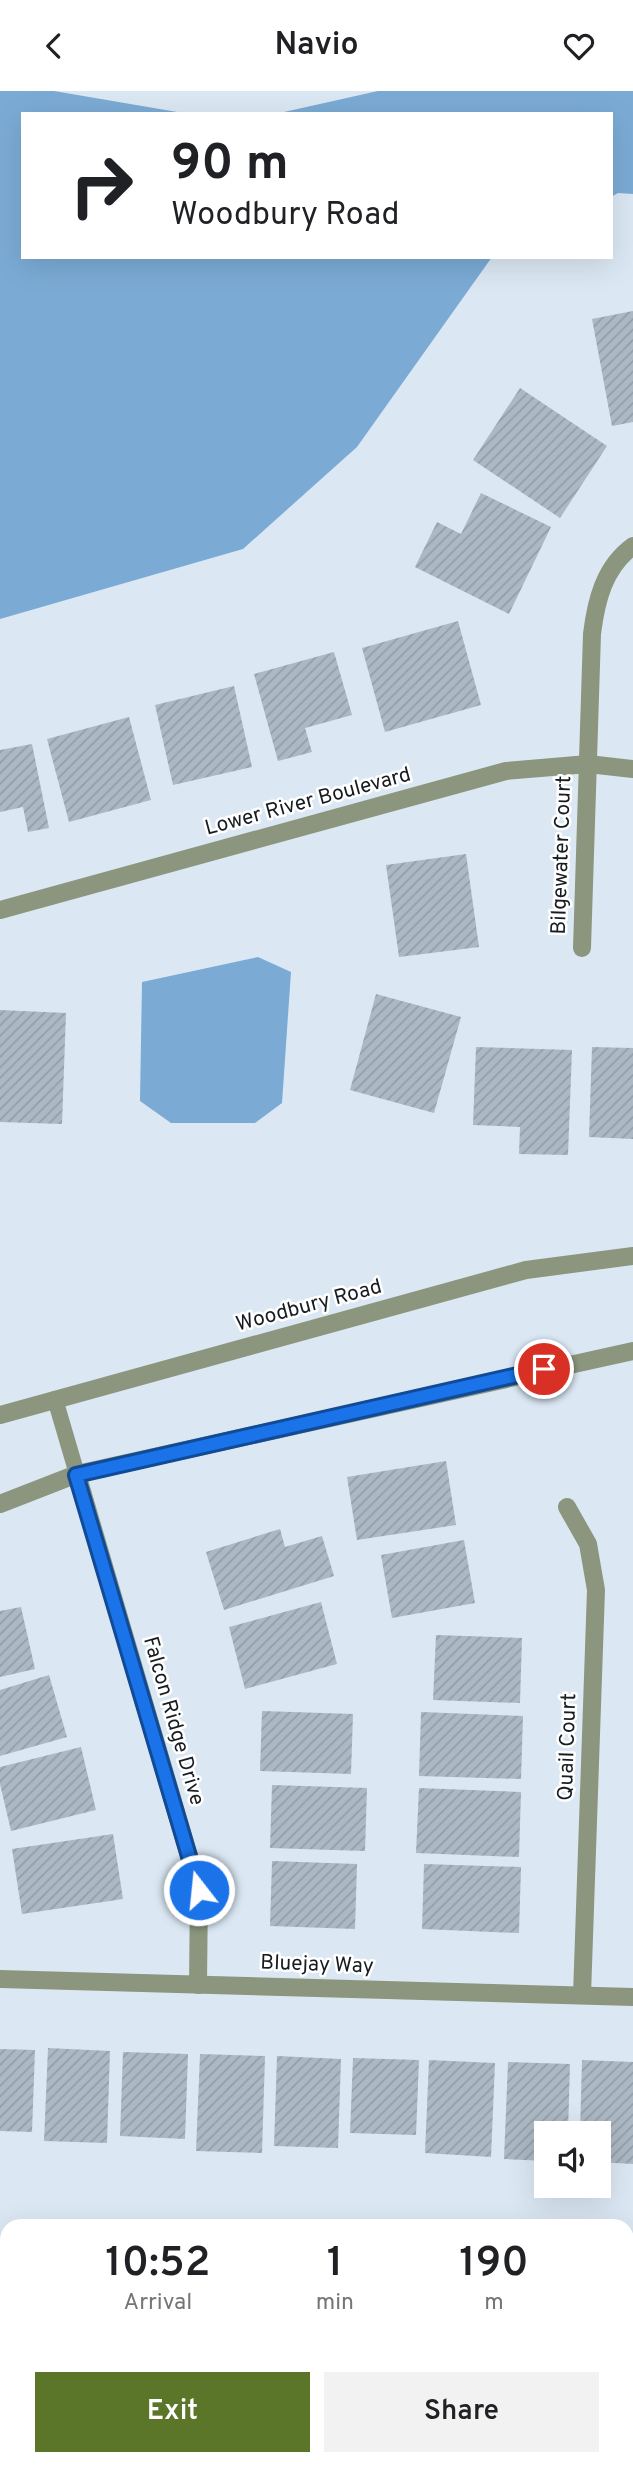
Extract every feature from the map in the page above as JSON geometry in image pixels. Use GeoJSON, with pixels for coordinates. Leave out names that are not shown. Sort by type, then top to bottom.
{"type":"FeatureCollection","features":[{"type":"Feature","properties":{"kind":"street","name":"Bilgewater Court"},"geometry":{"type":"LineString","coordinates":[[582,948],[595,610],[611,569],[633,546]]}},
{"type":"Feature","properties":{"kind":"street","name":"Lower River Boulevard"},"geometry":{"type":"LineString","coordinates":[[0,911],[506,771],[588,764],[633,769]]}},
{"type":"Feature","properties":{"kind":"street","name":"Woodbury Road"},"geometry":{"type":"LineString","coordinates":[[0,1415],[526,1270],[633,1256]]}},
{"type":"Feature","properties":{"kind":"street"},"geometry":{"type":"LineString","coordinates":[[0,1504],[76,1475],[633,1350]]}},
{"type":"Feature","properties":{"kind":"street","name":"Falcon Ridge Drive"},"geometry":{"type":"LineString","coordinates":[[76,1475],[199,1890],[198,1985]]}},
{"type":"Feature","properties":{"kind":"street","name":"Quail Court"},"geometry":{"type":"LineString","coordinates":[[568,1507],[588,1544],[596,1590],[582,1996]]}},
{"type":"Feature","properties":{"kind":"street","name":"Bluejay Way"},"geometry":{"type":"LineString","coordinates":[[0,1979],[633,1997]]}},
{"type":"Feature","properties":{"kind":"lane"},"geometry":{"type":"LineString","coordinates":[[55,1399],[76,1475]]}},
{"type":"Feature","properties":{"kind":"water"},"geometry":{"type":"Polygon","coordinates":[[[0,91],[54,91],[177,112],[21,112],[21,259],[491,259],[357,447],[243,549],[0,619],[0,91]]]}},
{"type":"Feature","properties":{"kind":"water"},"geometry":{"type":"Polygon","coordinates":[[[378,91],[633,91],[633,194],[618,193],[613,196],[613,112],[284,112],[378,91]]]}},
{"type":"Feature","properties":{"kind":"water"},"geometry":{"type":"Polygon","coordinates":[[[258,957],[291,972],[282,1103],[255,1123],[171,1123],[140,1101],[142,982],[258,957]]]}},
{"type":"Feature","properties":{"kind":"building"},"geometry":{"type":"Polygon","coordinates":[[[633,311],[633,422],[612,426],[592,319],[633,311]]]}},
{"type":"Feature","properties":{"kind":"building"},"geometry":{"type":"Polygon","coordinates":[[[520,388],[607,446],[560,518],[473,460],[520,388]]]}},
{"type":"Feature","properties":{"kind":"building"},"geometry":{"type":"Polygon","coordinates":[[[481,493],[551,527],[509,614],[415,567],[437,522],[461,534],[481,493]]]}},
{"type":"Feature","properties":{"kind":"building"},"geometry":{"type":"Polygon","coordinates":[[[458,621],[481,705],[385,732],[362,648],[458,621]]]}},
{"type":"Feature","properties":{"kind":"building"},"geometry":{"type":"Polygon","coordinates":[[[334,652],[352,715],[305,728],[312,752],[278,761],[254,674],[334,652]]]}},
{"type":"Feature","properties":{"kind":"building"},"geometry":{"type":"Polygon","coordinates":[[[234,686],[252,767],[173,785],[155,705],[234,686]]]}},
{"type":"Feature","properties":{"kind":"building"},"geometry":{"type":"Polygon","coordinates":[[[129,717],[151,800],[69,822],[47,739],[129,717]]]}},
{"type":"Feature","properties":{"kind":"building"},"geometry":{"type":"Polygon","coordinates":[[[32,744],[49,828],[28,832],[23,807],[0,812],[0,750],[32,744]]]}},
{"type":"Feature","properties":{"kind":"building"},"geometry":{"type":"Polygon","coordinates":[[[466,854],[479,947],[399,957],[386,865],[466,854]]]}},
{"type":"Feature","properties":{"kind":"building"},"geometry":{"type":"Polygon","coordinates":[[[376,994],[461,1017],[434,1113],[350,1090],[376,994]]]}},
{"type":"Feature","properties":{"kind":"building"},"geometry":{"type":"Polygon","coordinates":[[[0,1010],[66,1013],[62,1124],[0,1122],[0,1010]]]}},
{"type":"Feature","properties":{"kind":"building"},"geometry":{"type":"Polygon","coordinates":[[[476,1047],[572,1050],[568,1155],[519,1154],[520,1127],[473,1125],[476,1047]]]}},
{"type":"Feature","properties":{"kind":"building"},"geometry":{"type":"Polygon","coordinates":[[[592,1047],[633,1048],[633,1139],[589,1137],[592,1047]]]}},
{"type":"Feature","properties":{"kind":"building"},"geometry":{"type":"Polygon","coordinates":[[[446,1461],[456,1525],[357,1540],[347,1477],[446,1461]]]}},
{"type":"Feature","properties":{"kind":"building"},"geometry":{"type":"Polygon","coordinates":[[[280,1529],[285,1547],[322,1536],[334,1576],[224,1610],[206,1552],[280,1529]]]}},
{"type":"Feature","properties":{"kind":"building"},"geometry":{"type":"Polygon","coordinates":[[[464,1540],[475,1603],[392,1618],[381,1555],[464,1540]]]}},
{"type":"Feature","properties":{"kind":"building"},"geometry":{"type":"Polygon","coordinates":[[[321,1602],[337,1664],[245,1689],[229,1627],[321,1602]]]}},
{"type":"Feature","properties":{"kind":"building"},"geometry":{"type":"Polygon","coordinates":[[[21,1607],[35,1669],[0,1677],[0,1611],[21,1607]]]}},
{"type":"Feature","properties":{"kind":"building"},"geometry":{"type":"Polygon","coordinates":[[[436,1635],[522,1638],[520,1703],[433,1700],[436,1635]]]}},
{"type":"Feature","properties":{"kind":"building"},"geometry":{"type":"Polygon","coordinates":[[[49,1675],[67,1737],[0,1756],[0,1690],[49,1675]]]}},
{"type":"Feature","properties":{"kind":"building"},"geometry":{"type":"Polygon","coordinates":[[[262,1711],[353,1714],[351,1774],[260,1771],[262,1711]]]}},
{"type":"Feature","properties":{"kind":"building"},"geometry":{"type":"Polygon","coordinates":[[[421,1712],[523,1716],[521,1779],[419,1776],[421,1712]]]}},
{"type":"Feature","properties":{"kind":"building"},"geometry":{"type":"Polygon","coordinates":[[[81,1747],[96,1810],[11,1831],[0,1784],[0,1767],[81,1747]]]}},
{"type":"Feature","properties":{"kind":"building"},"geometry":{"type":"Polygon","coordinates":[[[272,1785],[367,1788],[365,1851],[270,1848],[272,1785]]]}},
{"type":"Feature","properties":{"kind":"building"},"geometry":{"type":"Polygon","coordinates":[[[419,1788],[521,1792],[519,1857],[416,1853],[419,1788]]]}},
{"type":"Feature","properties":{"kind":"building"},"geometry":{"type":"Polygon","coordinates":[[[113,1834],[123,1899],[22,1914],[12,1849],[113,1834]]]}},
{"type":"Feature","properties":{"kind":"building"},"geometry":{"type":"Polygon","coordinates":[[[272,1861],[357,1864],[355,1929],[270,1926],[272,1861]]]}},
{"type":"Feature","properties":{"kind":"building"},"geometry":{"type":"Polygon","coordinates":[[[424,1864],[521,1867],[519,1933],[422,1929],[424,1864]]]}},
{"type":"Feature","properties":{"kind":"building"},"geometry":{"type":"Polygon","coordinates":[[[48,2048],[110,2051],[107,2143],[44,2141],[48,2048]]]}},
{"type":"Feature","properties":{"kind":"building"},"geometry":{"type":"Polygon","coordinates":[[[0,2049],[35,2050],[32,2132],[0,2131],[0,2049]]]}},
{"type":"Feature","properties":{"kind":"building"},"geometry":{"type":"Polygon","coordinates":[[[123,2052],[188,2054],[185,2139],[120,2136],[123,2052]]]}},
{"type":"Feature","properties":{"kind":"building"},"geometry":{"type":"Polygon","coordinates":[[[200,2054],[265,2056],[262,2153],[196,2151],[200,2054]]]}},
{"type":"Feature","properties":{"kind":"building"},"geometry":{"type":"Polygon","coordinates":[[[277,2056],[341,2059],[338,2148],[274,2146],[277,2056]]]}},
{"type":"Feature","properties":{"kind":"building"},"geometry":{"type":"Polygon","coordinates":[[[353,2058],[419,2060],[416,2135],[350,2133],[353,2058]]]}},
{"type":"Feature","properties":{"kind":"building"},"geometry":{"type":"Polygon","coordinates":[[[429,2060],[495,2063],[491,2157],[425,2153],[429,2060]]]}},
{"type":"Feature","properties":{"kind":"building"},"geometry":{"type":"Polygon","coordinates":[[[582,2060],[633,2062],[633,2164],[611,2163],[611,2121],[580,2121],[582,2060]]]}},
{"type":"Feature","properties":{"kind":"building"},"geometry":{"type":"Polygon","coordinates":[[[508,2062],[570,2064],[568,2121],[534,2121],[534,2160],[504,2159],[508,2062]]]}},
{"type":"Feature","properties":{"kind":"route"},"geometry":{"type":"LineString","coordinates":[[199,1890],[76,1475],[544,1369]]}}]}
